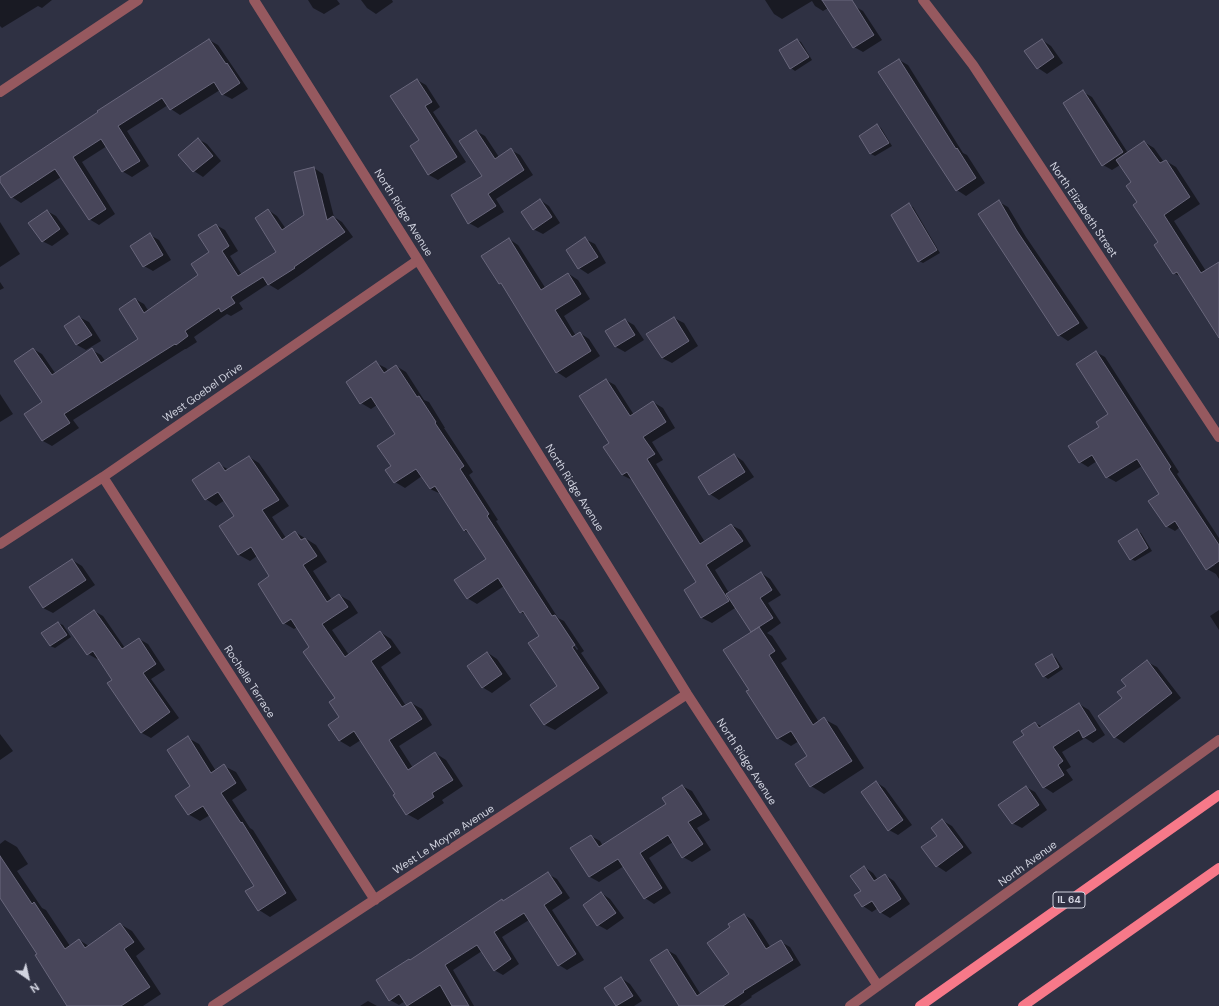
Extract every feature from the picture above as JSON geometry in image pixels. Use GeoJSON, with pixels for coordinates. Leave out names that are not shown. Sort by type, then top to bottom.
{"type":"FeatureCollection","features":[{"type":"Feature","properties":{"kind":"main road","name":"IL 64"},"geometry":{"type":"LineString","coordinates":[[920,1006],[1219,795]]}},
{"type":"Feature","properties":{"kind":"main road"},"geometry":{"type":"LineString","coordinates":[[1023,1006],[1219,868]]}},
{"type":"Feature","properties":{"kind":"street"},"geometry":{"type":"LineString","coordinates":[[0,92],[138,0]]}},
{"type":"Feature","properties":{"kind":"street","name":"North Ridge Avenue"},"geometry":{"type":"LineString","coordinates":[[254,0],[418,260],[687,694],[878,986]]}},
{"type":"Feature","properties":{"kind":"street","name":"North Elizabeth Street"},"geometry":{"type":"LineString","coordinates":[[923,0],[973,65],[1219,437]]}},
{"type":"Feature","properties":{"kind":"street","name":"West Goebel Drive"},"geometry":{"type":"LineString","coordinates":[[0,544],[104,476],[418,260]]}},
{"type":"Feature","properties":{"kind":"street","name":"Rochelle Terrace"},"geometry":{"type":"LineString","coordinates":[[104,476],[375,900]]}},
{"type":"Feature","properties":{"kind":"street","name":"West Le Moyne Avenue"},"geometry":{"type":"LineString","coordinates":[[213,1006],[687,694]]}},
{"type":"Feature","properties":{"kind":"street","name":"North Avenue"},"geometry":{"type":"LineString","coordinates":[[850,1006],[1219,740]]}},
{"type":"Feature","properties":{"kind":"building"},"geometry":{"type":"Polygon","coordinates":[[[822,0],[852,0],[874,35],[853,48],[822,0]]]}},
{"type":"Feature","properties":{"kind":"building"},"geometry":{"type":"Polygon","coordinates":[[[209,39],[240,83],[222,95],[214,82],[170,110],[162,98],[118,126],[140,161],[122,172],[101,139],[73,157],[106,209],[89,220],[55,169],[11,198],[0,182],[0,177],[98,112],[97,111],[209,39]]]}},
{"type":"Feature","properties":{"kind":"building"},"geometry":{"type":"Polygon","coordinates":[[[797,39],[809,57],[790,69],[779,50],[797,39]]]}},
{"type":"Feature","properties":{"kind":"building"},"geometry":{"type":"Polygon","coordinates":[[[1042,39],[1054,57],[1037,69],[1024,51],[1042,39]]]}},
{"type":"Feature","properties":{"kind":"building"},"geometry":{"type":"Polygon","coordinates":[[[899,59],[976,178],[956,191],[878,72],[899,59]]]}},
{"type":"Feature","properties":{"kind":"building"},"geometry":{"type":"Polygon","coordinates":[[[417,79],[432,102],[425,106],[457,157],[428,175],[410,146],[419,140],[390,96],[417,79]]]}},
{"type":"Feature","properties":{"kind":"building"},"geometry":{"type":"Polygon","coordinates":[[[1083,90],[1123,152],[1102,166],[1063,103],[1083,90]]]}},
{"type":"Feature","properties":{"kind":"building"},"geometry":{"type":"Polygon","coordinates":[[[877,124],[889,143],[870,154],[859,136],[877,124]]]}},
{"type":"Feature","properties":{"kind":"building"},"geometry":{"type":"Polygon","coordinates":[[[476,130],[495,159],[511,148],[524,170],[488,194],[496,206],[468,224],[451,195],[482,176],[459,141],[476,130]]]}},
{"type":"Feature","properties":{"kind":"building"},"geometry":{"type":"Polygon","coordinates":[[[198,138],[213,156],[193,172],[178,155],[198,138]]]}},
{"type":"Feature","properties":{"kind":"building"},"geometry":{"type":"Polygon","coordinates":[[[1144,141],[1160,163],[1166,160],[1190,197],[1164,215],[1201,273],[1219,262],[1219,338],[1177,272],[1173,274],[1154,245],[1158,242],[1133,205],[1137,202],[1126,186],[1131,182],[1116,160],[1144,141]]]}},
{"type":"Feature","properties":{"kind":"building"},"geometry":{"type":"Polygon","coordinates":[[[314,167],[327,220],[333,216],[345,232],[294,267],[295,268],[268,285],[263,277],[231,297],[235,303],[221,312],[219,308],[185,331],[188,336],[176,345],[175,344],[64,414],[70,423],[42,441],[24,414],[42,402],[14,361],[33,348],[52,375],[92,348],[101,363],[138,339],[119,309],[135,298],[144,313],[198,275],[191,264],[209,252],[198,235],[216,224],[229,246],[222,251],[238,276],[276,252],[255,218],[268,209],[282,230],[304,215],[294,172],[314,167]]]}},
{"type":"Feature","properties":{"kind":"building"},"geometry":{"type":"Polygon","coordinates":[[[540,199],[552,217],[533,230],[521,212],[540,199]]]}},
{"type":"Feature","properties":{"kind":"building"},"geometry":{"type":"Polygon","coordinates":[[[999,200],[1017,231],[1079,323],[1058,336],[978,214],[999,200]]]}},
{"type":"Feature","properties":{"kind":"building"},"geometry":{"type":"Polygon","coordinates":[[[909,203],[937,250],[918,262],[891,215],[909,203]]]}},
{"type":"Feature","properties":{"kind":"building"},"geometry":{"type":"Polygon","coordinates":[[[47,210],[60,229],[42,242],[28,223],[47,210]]]}},
{"type":"Feature","properties":{"kind":"building"},"geometry":{"type":"Polygon","coordinates":[[[150,233],[163,255],[143,267],[130,246],[150,233]]]}},
{"type":"Feature","properties":{"kind":"building"},"geometry":{"type":"Polygon","coordinates":[[[585,237],[598,257],[578,269],[566,250],[585,237]]]}},
{"type":"Feature","properties":{"kind":"building"},"geometry":{"type":"Polygon","coordinates":[[[509,238],[541,290],[568,273],[581,294],[555,310],[572,337],[580,332],[591,351],[556,373],[501,283],[499,284],[481,256],[509,238]]]}},
{"type":"Feature","properties":{"kind":"building"},"geometry":{"type":"Polygon","coordinates":[[[79,316],[92,335],[76,345],[64,326],[79,316]]]}},
{"type":"Feature","properties":{"kind":"building"},"geometry":{"type":"Polygon","coordinates":[[[674,317],[689,341],[662,358],[646,334],[674,317]]]}},
{"type":"Feature","properties":{"kind":"building"},"geometry":{"type":"Polygon","coordinates":[[[625,319],[635,335],[615,347],[605,331],[625,319]]]}},
{"type":"Feature","properties":{"kind":"building"},"geometry":{"type":"Polygon","coordinates":[[[1096,351],[1171,467],[1169,469],[1219,545],[1219,561],[1206,570],[1175,521],[1166,527],[1148,501],[1159,494],[1137,459],[1106,478],[1092,455],[1079,463],[1068,446],[1099,427],[1096,422],[1108,414],[1076,364],[1096,351]]]}},
{"type":"Feature","properties":{"kind":"building"},"geometry":{"type":"Polygon","coordinates":[[[376,361],[384,373],[396,365],[417,397],[419,396],[464,466],[460,469],[489,514],[487,516],[552,616],[555,615],[575,645],[572,647],[599,688],[544,725],[530,705],[557,686],[528,643],[539,636],[523,611],[520,613],[498,578],[467,599],[454,580],[486,559],[466,529],[464,531],[435,486],[430,489],[416,469],[394,483],[385,470],[391,466],[377,446],[395,434],[371,397],[360,404],[346,382],[376,361]]]}},
{"type":"Feature","properties":{"kind":"building"},"geometry":{"type":"Polygon","coordinates":[[[606,379],[630,416],[653,401],[666,422],[643,437],[655,454],[647,459],[700,544],[731,524],[743,541],[706,565],[729,601],[701,618],[684,590],[696,582],[627,472],[622,475],[603,447],[609,443],[579,396],[606,379]]]}},
{"type":"Feature","properties":{"kind":"building"},"geometry":{"type":"Polygon","coordinates":[[[734,454],[745,472],[709,495],[698,477],[734,454]]]}},
{"type":"Feature","properties":{"kind":"building"},"geometry":{"type":"Polygon","coordinates":[[[249,456],[279,500],[262,510],[282,540],[295,531],[301,540],[305,538],[317,556],[303,565],[327,602],[339,594],[348,607],[322,624],[345,657],[380,631],[391,647],[371,661],[402,707],[411,702],[422,719],[389,740],[408,770],[435,752],[453,780],[432,793],[434,797],[406,815],[393,795],[395,794],[354,731],[339,741],[328,725],[339,717],[329,702],[335,698],[303,652],[309,647],[291,619],[283,624],[258,584],[269,576],[251,547],[238,555],[219,526],[234,516],[218,492],[205,500],[192,480],[219,462],[225,471],[249,456]]]}},
{"type":"Feature","properties":{"kind":"building"},"geometry":{"type":"Polygon","coordinates":[[[1137,529],[1148,548],[1130,560],[1118,541],[1137,529]]]}},
{"type":"Feature","properties":{"kind":"building"},"geometry":{"type":"Polygon","coordinates":[[[72,559],[86,580],[43,608],[29,587],[72,559]]]}},
{"type":"Feature","properties":{"kind":"building"},"geometry":{"type":"Polygon","coordinates":[[[761,572],[772,590],[760,598],[773,618],[751,632],[726,594],[761,572]]]}},
{"type":"Feature","properties":{"kind":"building"},"geometry":{"type":"Polygon","coordinates":[[[94,610],[122,649],[139,638],[156,664],[143,673],[170,712],[141,733],[107,683],[112,680],[93,651],[87,655],[68,628],[94,610]]]}},
{"type":"Feature","properties":{"kind":"building"},"geometry":{"type":"Polygon","coordinates":[[[58,622],[67,635],[50,646],[41,633],[58,622]]]}},
{"type":"Feature","properties":{"kind":"building"},"geometry":{"type":"Polygon","coordinates":[[[759,627],[775,651],[769,655],[813,725],[824,717],[852,761],[810,787],[795,764],[807,756],[791,731],[777,739],[746,691],[749,690],[723,650],[759,627]]]}},
{"type":"Feature","properties":{"kind":"building"},"geometry":{"type":"Polygon","coordinates":[[[487,652],[502,674],[482,688],[467,666],[487,652]]]}},
{"type":"Feature","properties":{"kind":"building"},"geometry":{"type":"Polygon","coordinates":[[[1052,654],[1059,667],[1043,677],[1035,664],[1052,654]]]}},
{"type":"Feature","properties":{"kind":"building"},"geometry":{"type":"Polygon","coordinates":[[[1147,660],[1172,693],[1114,738],[1098,716],[1122,698],[1117,692],[1126,686],[1121,680],[1147,660]]]}},
{"type":"Feature","properties":{"kind":"building"},"geometry":{"type":"Polygon","coordinates":[[[1079,703],[1096,730],[1083,738],[1079,730],[1053,747],[1063,761],[1058,765],[1064,775],[1043,788],[1013,742],[1024,735],[1021,731],[1035,722],[1039,728],[1079,703]]]}},
{"type":"Feature","properties":{"kind":"building"},"geometry":{"type":"Polygon","coordinates":[[[188,736],[211,773],[224,764],[236,783],[221,793],[241,823],[242,822],[286,893],[258,911],[245,891],[254,886],[203,806],[188,815],[175,796],[190,786],[167,750],[188,736]]]}},
{"type":"Feature","properties":{"kind":"building"},"geometry":{"type":"Polygon","coordinates":[[[876,781],[903,820],[888,831],[861,792],[876,781]]]}},
{"type":"Feature","properties":{"kind":"building"},"geometry":{"type":"Polygon","coordinates":[[[682,785],[702,814],[688,822],[703,844],[682,858],[668,835],[640,853],[662,888],[644,899],[618,859],[589,877],[570,848],[591,835],[599,847],[666,804],[662,798],[682,785]]]}},
{"type":"Feature","properties":{"kind":"building"},"geometry":{"type":"Polygon","coordinates":[[[1026,786],[1039,805],[1012,824],[998,805],[1026,786]]]}},
{"type":"Feature","properties":{"kind":"building"},"geometry":{"type":"Polygon","coordinates":[[[942,819],[963,847],[936,867],[921,847],[937,836],[931,828],[942,819]]]}},
{"type":"Feature","properties":{"kind":"building"},"geometry":{"type":"Polygon","coordinates":[[[0,856],[32,904],[34,902],[65,949],[79,939],[85,948],[120,923],[134,942],[124,949],[150,987],[121,1006],[67,1006],[35,955],[37,954],[0,898],[0,856]]]}},
{"type":"Feature","properties":{"kind":"building"},"geometry":{"type":"Polygon","coordinates":[[[864,866],[874,881],[885,874],[901,899],[880,913],[872,901],[862,907],[854,895],[861,891],[850,876],[864,866]]]}},
{"type":"Feature","properties":{"kind":"building"},"geometry":{"type":"Polygon","coordinates":[[[548,872],[562,893],[544,905],[576,954],[558,966],[524,913],[494,932],[511,959],[494,971],[477,945],[445,965],[469,1006],[452,1006],[440,985],[407,1006],[399,994],[389,1001],[376,980],[409,959],[410,960],[502,899],[503,901],[548,872]]]}},
{"type":"Feature","properties":{"kind":"building"},"geometry":{"type":"Polygon","coordinates":[[[601,892],[616,913],[597,926],[583,905],[601,892]]]}},
{"type":"Feature","properties":{"kind":"building"},"geometry":{"type":"Polygon","coordinates":[[[744,914],[766,949],[781,940],[793,960],[743,991],[744,992],[723,1006],[679,1006],[650,960],[667,949],[697,996],[729,974],[707,943],[730,927],[728,924],[744,914]]]}},
{"type":"Feature","properties":{"kind":"building"},"geometry":{"type":"Polygon","coordinates":[[[621,977],[633,996],[616,1006],[604,988],[621,977]]]}}]}
